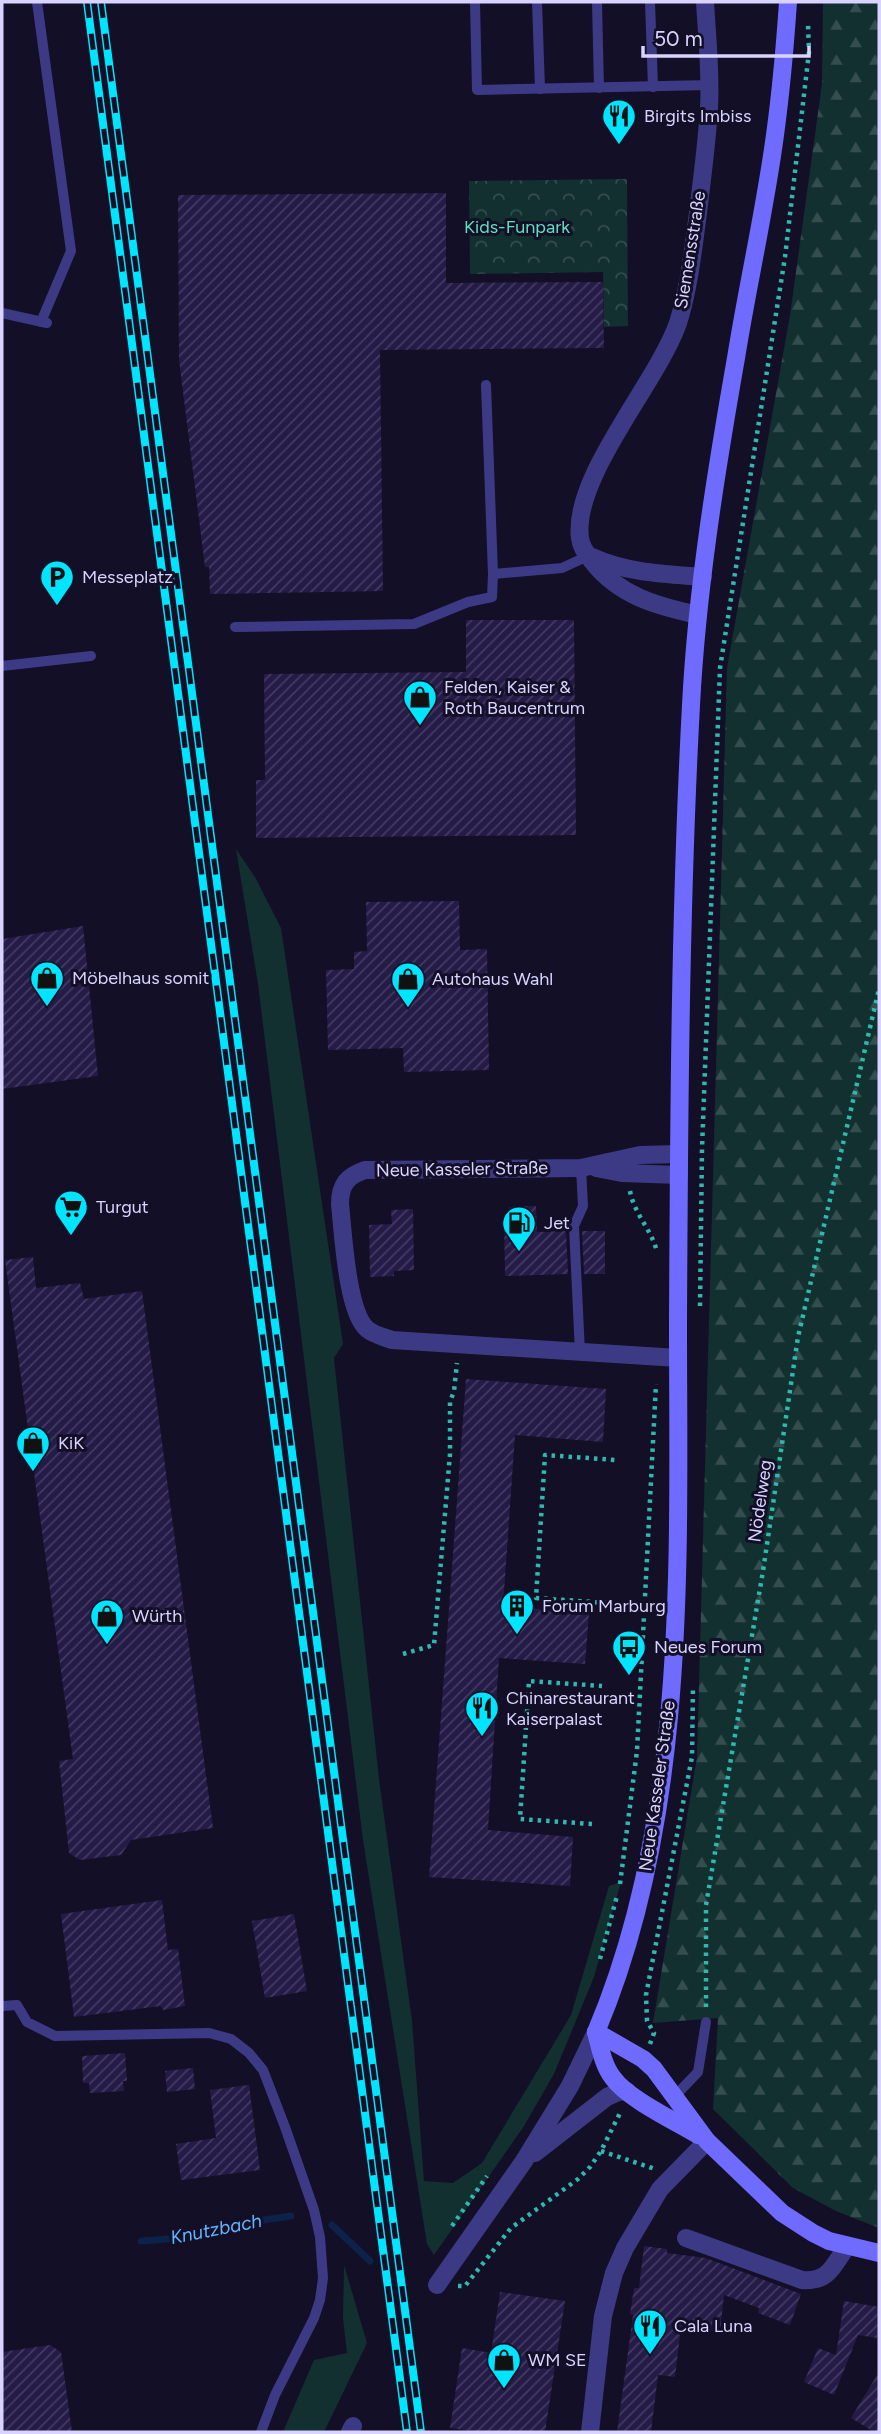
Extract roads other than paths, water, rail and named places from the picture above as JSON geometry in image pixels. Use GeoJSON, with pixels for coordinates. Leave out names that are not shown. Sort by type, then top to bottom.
{"type":"FeatureCollection","features":[{"type":"Feature","properties":{"kind":"main road","name":"Neue Kasseler Straße"},"geometry":{"type":"LineString","coordinates":[[596,2032],[616,1985],[634,1921],[651,1850],[662,1765],[675,1626],[683,874],[691,698],[698,615],[735,359],[775,136],[788,2]]}},
{"type":"Feature","properties":{"kind":"main road"},"geometry":{"type":"LineString","coordinates":[[596,2032],[643,2059],[654,2069],[707,2141],[782,2213],[813,2233],[847,2246],[879,2253]]}},
{"type":"Feature","properties":{"kind":"main road"},"geometry":{"type":"LineString","coordinates":[[596,2032],[603,2060],[613,2078],[627,2091],[707,2141]]}},
{"type":"Feature","properties":{"kind":"street","name":"Siemensstraße"},"geometry":{"type":"LineString","coordinates":[[698,615],[658,606],[629,594],[613,583],[583,548],[580,523],[587,491],[597,468],[666,350],[680,313],[694,242],[707,132],[710,85],[705,2]]}},
{"type":"Feature","properties":{"kind":"street"},"geometry":{"type":"LineString","coordinates":[[588,556],[626,569],[703,577]]}},
{"type":"Feature","properties":{"kind":"street","name":"Neue Kasseler Straße"},"geometry":{"type":"LineString","coordinates":[[585,1168],[640,1155],[679,1154]]}},
{"type":"Feature","properties":{"kind":"street","name":"Neue Kasseler Straße"},"geometry":{"type":"LineString","coordinates":[[678,1358],[392,1340],[367,1330],[358,1319],[353,1303],[340,1193],[344,1182],[353,1174],[365,1170],[585,1168],[630,1173],[679,1174]]}},
{"type":"Feature","properties":{"kind":"street","name":"Neue Kasseler Straße"},"geometry":{"type":"LineString","coordinates":[[437,2286],[523,2161],[570,2086],[596,2032]]}},
{"type":"Feature","properties":{"kind":"street"},"geometry":{"type":"LineString","coordinates":[[523,2161],[593,2107],[618,2092],[627,2091]]}},
{"type":"Feature","properties":{"kind":"street"},"geometry":{"type":"LineString","coordinates":[[590,2432],[603,2316],[614,2273],[625,2248],[660,2189],[707,2141]]}},
{"type":"Feature","properties":{"kind":"street"},"geometry":{"type":"LineString","coordinates":[[686,2238],[802,2280],[815,2281],[825,2277],[847,2246]]}},
{"type":"Feature","properties":{"kind":"lane"},"geometry":{"type":"LineString","coordinates":[[2,313],[44,322],[71,251],[37,2]]}},
{"type":"Feature","properties":{"kind":"lane"},"geometry":{"type":"LineString","coordinates":[[475,2],[477,90],[710,85]]}},
{"type":"Feature","properties":{"kind":"lane"},"geometry":{"type":"LineString","coordinates":[[537,2],[540,89]]}},
{"type":"Feature","properties":{"kind":"lane"},"geometry":{"type":"LineString","coordinates":[[597,2],[599,88]]}},
{"type":"Feature","properties":{"kind":"lane"},"geometry":{"type":"LineString","coordinates":[[650,2],[653,87]]}},
{"type":"Feature","properties":{"kind":"lane"},"geometry":{"type":"LineString","coordinates":[[235,627],[414,624],[468,602],[492,597],[486,385]]}},
{"type":"Feature","properties":{"kind":"lane"},"geometry":{"type":"LineString","coordinates":[[493,574],[555,569],[588,556]]}},
{"type":"Feature","properties":{"kind":"lane"},"geometry":{"type":"LineString","coordinates":[[2,667],[91,656]]}},
{"type":"Feature","properties":{"kind":"lane"},"geometry":{"type":"LineString","coordinates":[[580,1353],[574,1226],[583,1206],[585,1168]]}},
{"type":"Feature","properties":{"kind":"lane"},"geometry":{"type":"LineString","coordinates":[[2,2006],[17,2005],[27,2022],[55,2036],[209,2033],[232,2039],[249,2053],[262,2070],[314,2210],[320,2237],[323,2278],[314,2318],[275,2395],[261,2432]]}},
{"type":"Feature","properties":{"kind":"lane"},"geometry":{"type":"LineString","coordinates":[[675,2096],[698,2072],[706,2022]]}},
{"type":"Feature","properties":{"kind":"waterway","name":"Knutzbach"},"geometry":{"type":"LineString","coordinates":[[141,2241],[195,2237],[211,2228],[291,2216]]}},
{"type":"Feature","properties":{"kind":"waterway","name":"Knutzbach"},"geometry":{"type":"LineString","coordinates":[[332,2225],[370,2261]]}},
{"type":"Feature","properties":{"kind":"railway"},"geometry":{"type":"LineString","coordinates":[[87,2],[407,2432]]}},
{"type":"Feature","properties":{"kind":"railway"},"geometry":{"type":"LineString","coordinates":[[101,2],[421,2432]]}},
{"type":"Feature","properties":{"kind":"place","name":"Birgits Imbiss"},"geometry":{"type":"Point","coordinates":[619,146]}},
{"type":"Feature","properties":{"kind":"place","name":"Messeplatz"},"geometry":{"type":"Point","coordinates":[57,607]}},
{"type":"Feature","properties":{"kind":"place","name":"Felden, Kaiser & Roth Baucentrum"},"geometry":{"type":"Point","coordinates":[420,727]}},
{"type":"Feature","properties":{"kind":"place","name":"Möbelhaus somit"},"geometry":{"type":"Point","coordinates":[47,1008]}},
{"type":"Feature","properties":{"kind":"place","name":"Autohaus Wahl"},"geometry":{"type":"Point","coordinates":[408,1009]}},
{"type":"Feature","properties":{"kind":"place","name":"Turgut"},"geometry":{"type":"Point","coordinates":[71,1237]}},
{"type":"Feature","properties":{"kind":"place","name":"Jet"},"geometry":{"type":"Point","coordinates":[519,1253]}},
{"type":"Feature","properties":{"kind":"place","name":"KiK"},"geometry":{"type":"Point","coordinates":[33,1473]}},
{"type":"Feature","properties":{"kind":"place","name":"Forum Marburg"},"geometry":{"type":"Point","coordinates":[517,1636]}},
{"type":"Feature","properties":{"kind":"place","name":"Würth"},"geometry":{"type":"Point","coordinates":[107,1646]}},
{"type":"Feature","properties":{"kind":"place","name":"Neues Forum"},"geometry":{"type":"Point","coordinates":[629,1677]}},
{"type":"Feature","properties":{"kind":"place","name":"Chinarestaurant Kaiserpalast"},"geometry":{"type":"Point","coordinates":[482,1738]}},
{"type":"Feature","properties":{"kind":"place","name":"Cala Luna"},"geometry":{"type":"Point","coordinates":[650,2356]}},
{"type":"Feature","properties":{"kind":"place","name":"WM SE"},"geometry":{"type":"Point","coordinates":[504,2390]}},
{"type":"Feature","properties":{"kind":"park label","name":"Kids-Funpark"},"geometry":{"type":"Point","coordinates":[517,227]}}]}
